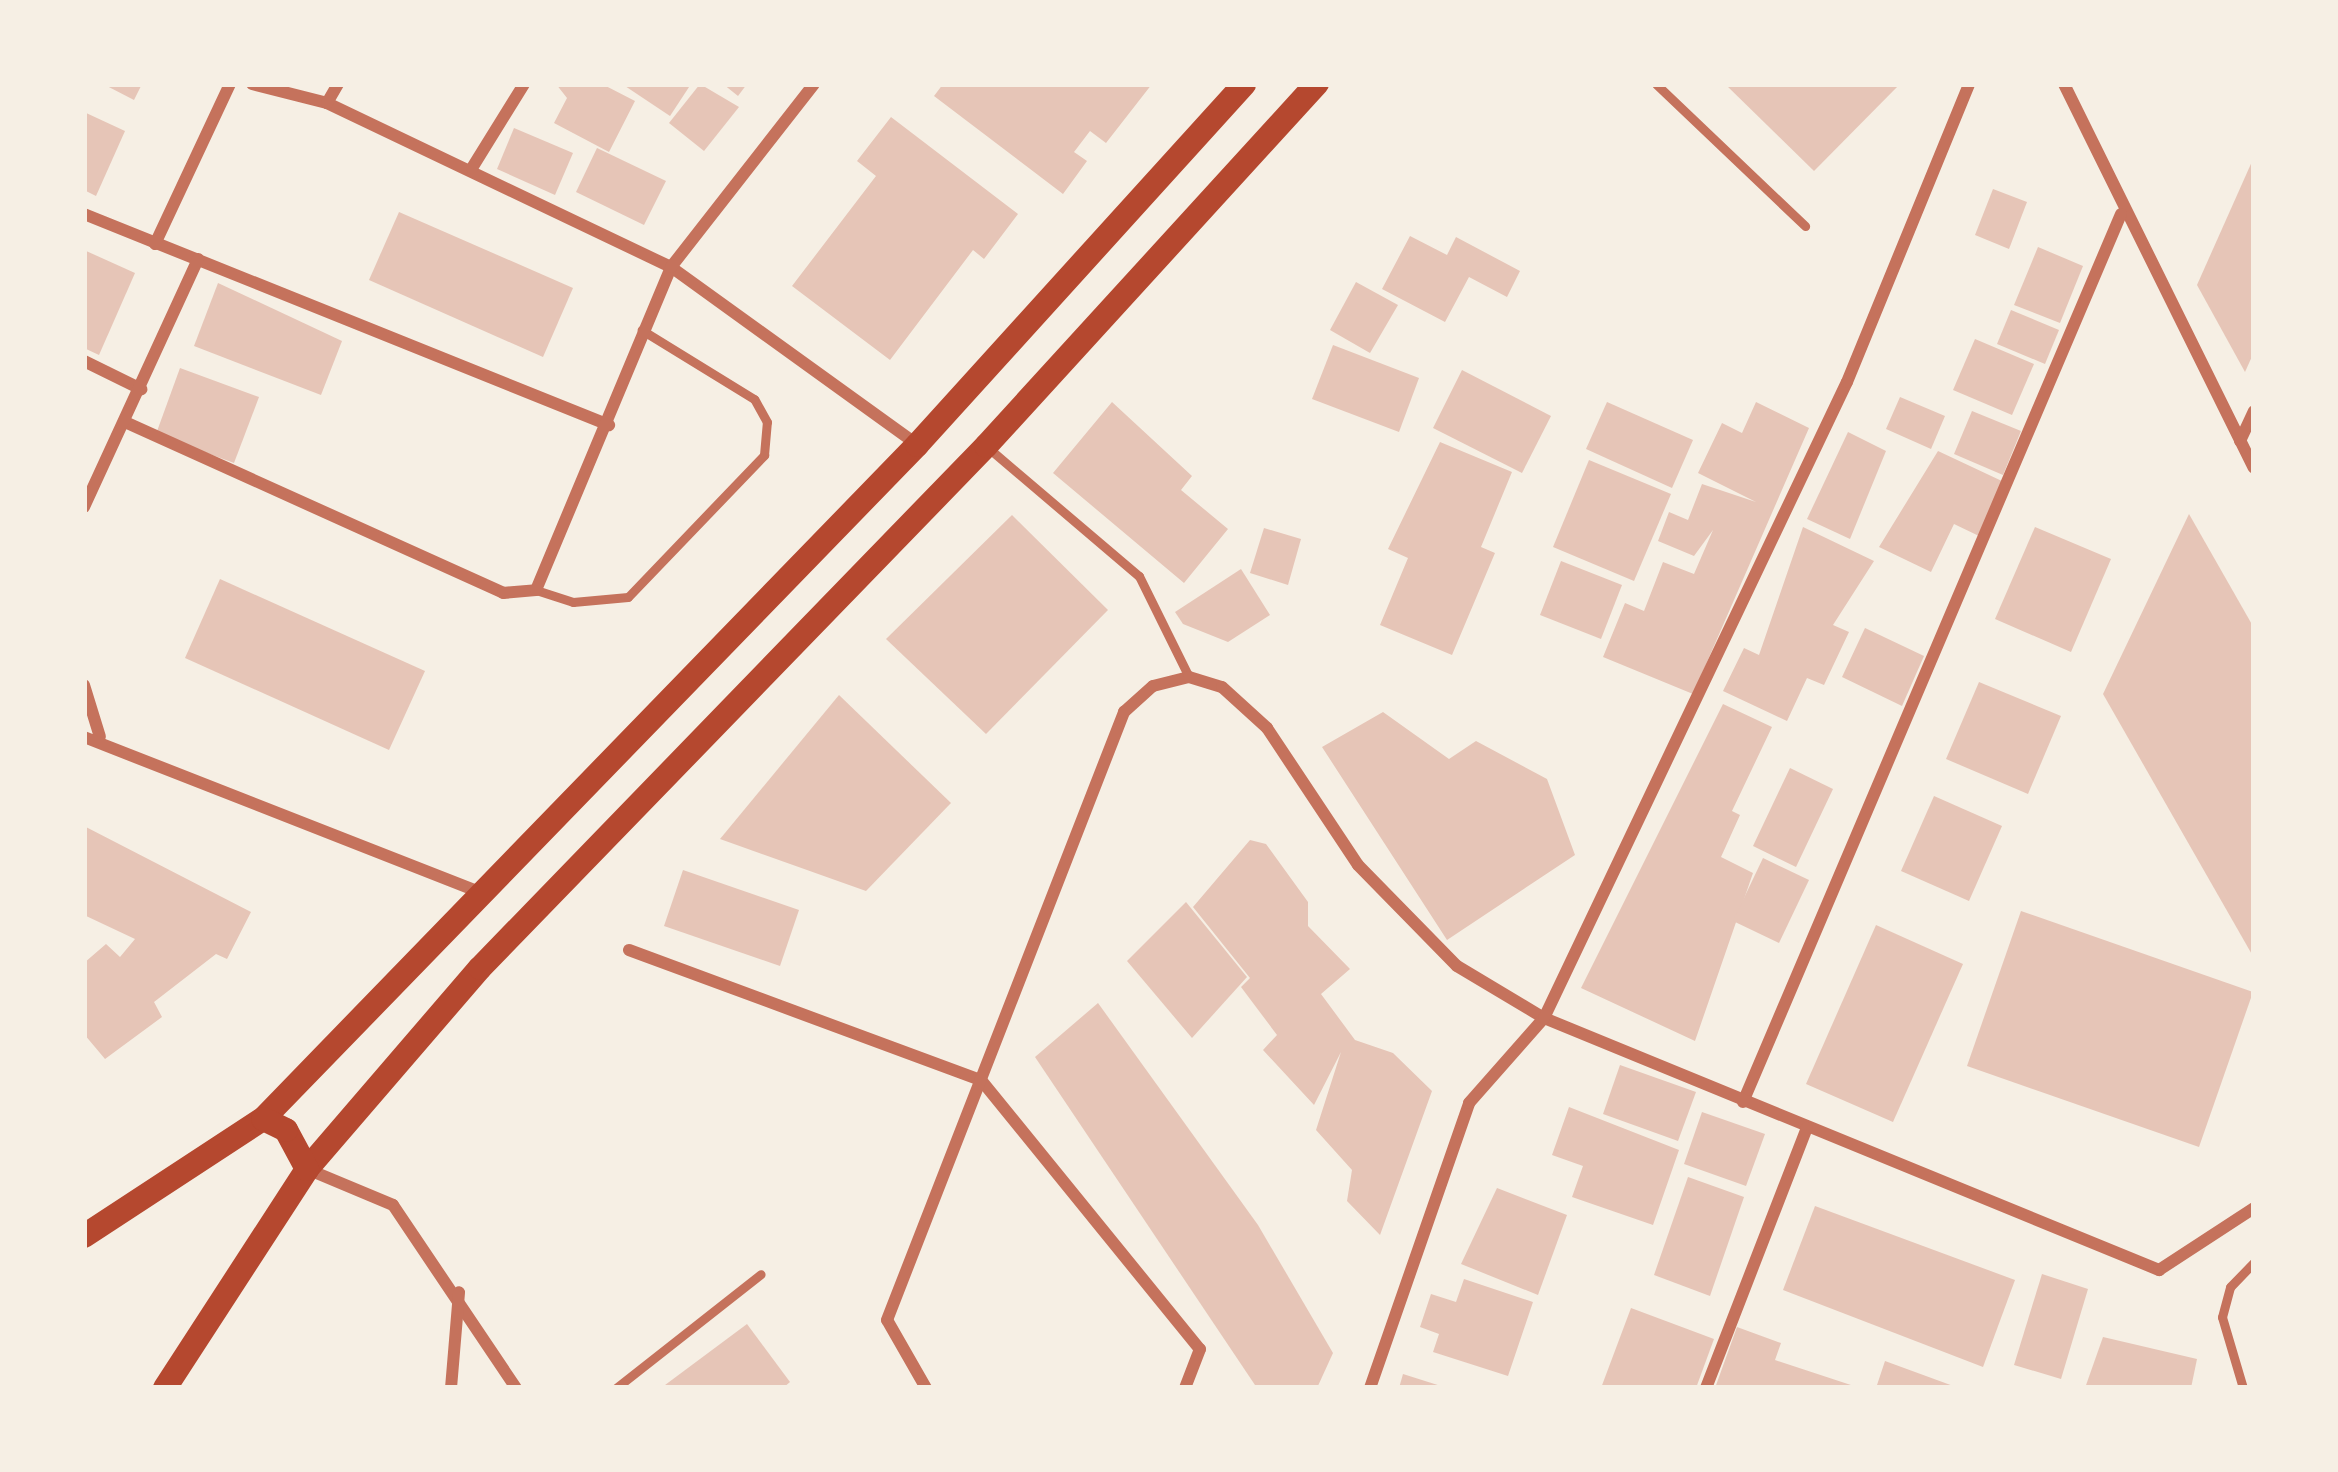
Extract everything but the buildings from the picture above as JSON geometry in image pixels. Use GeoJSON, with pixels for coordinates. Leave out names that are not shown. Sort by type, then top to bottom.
{"type":"FeatureCollection","features":[{"type":"Feature","properties":{"kind":"main road"},"geometry":{"type":"LineString","coordinates":[[84,1236],[263,1119],[917,445],[1244,84]]}},
{"type":"Feature","properties":{"kind":"main road"},"geometry":{"type":"LineString","coordinates":[[169,1387],[307,1169],[480,968],[986,446],[1317,84]]}},
{"type":"Feature","properties":{"kind":"main road"},"geometry":{"type":"LineString","coordinates":[[263,1119],[286,1130],[307,1169]]}},
{"type":"Feature","properties":{"kind":"street"},"geometry":{"type":"LineString","coordinates":[[155,244],[230,84]]}},
{"type":"Feature","properties":{"kind":"street"},"geometry":{"type":"LineString","coordinates":[[252,84],[327,103],[472,168],[671,267],[917,445]]}},
{"type":"Feature","properties":{"kind":"street"},"geometry":{"type":"LineString","coordinates":[[327,103],[338,84]]}},
{"type":"Feature","properties":{"kind":"street"},"geometry":{"type":"LineString","coordinates":[[472,168],[524,84]]}},
{"type":"Feature","properties":{"kind":"street"},"geometry":{"type":"LineString","coordinates":[[125,422],[503,593],[536,590],[609,425],[642,330],[671,267],[814,84]]}},
{"type":"Feature","properties":{"kind":"street"},"geometry":{"type":"LineString","coordinates":[[1370,1388],[1468,1103],[1544,1018],[1847,382],[1969,84]]}},
{"type":"Feature","properties":{"kind":"street"},"geometry":{"type":"LineString","coordinates":[[2064,84],[2121,214],[2254,468]]}},
{"type":"Feature","properties":{"kind":"street"},"geometry":{"type":"LineString","coordinates":[[84,214],[609,425]]}},
{"type":"Feature","properties":{"kind":"street"},"geometry":{"type":"LineString","coordinates":[[1743,1102],[2121,214]]}},
{"type":"Feature","properties":{"kind":"street"},"geometry":{"type":"LineString","coordinates":[[84,507],[198,260]]}},
{"type":"Feature","properties":{"kind":"street"},"geometry":{"type":"LineString","coordinates":[[84,362],[141,388]]}},
{"type":"Feature","properties":{"kind":"street"},"geometry":{"type":"LineString","coordinates":[[2240,441],[2254,411]]}},
{"type":"Feature","properties":{"kind":"street"},"geometry":{"type":"LineString","coordinates":[[926,1388],[887,1320],[1124,712],[1153,686],[1189,676],[1222,687],[1267,728],[1358,865],[1457,966],[1544,1018],[2159,1270],[2254,1208]]}},
{"type":"Feature","properties":{"kind":"street"},"geometry":{"type":"LineString","coordinates":[[84,686],[100,737]]}},
{"type":"Feature","properties":{"kind":"street"},"geometry":{"type":"LineString","coordinates":[[84,737],[100,737],[480,892]]}},
{"type":"Feature","properties":{"kind":"street"},"geometry":{"type":"LineString","coordinates":[[628,950],[981,1080],[1200,1349],[1185,1388]]}},
{"type":"Feature","properties":{"kind":"street"},"geometry":{"type":"LineString","coordinates":[[1706,1388],[1807,1128]]}},
{"type":"Feature","properties":{"kind":"street"},"geometry":{"type":"LineString","coordinates":[[307,1169],[393,1205],[460,1291],[515,1388]]}},
{"type":"Feature","properties":{"kind":"street"},"geometry":{"type":"LineString","coordinates":[[451,1388],[460,1291]]}},
{"type":"Feature","properties":{"kind":"lane"},"geometry":{"type":"LineString","coordinates":[[1656,84],[1804,226]]}},
{"type":"Feature","properties":{"kind":"lane"},"geometry":{"type":"LineString","coordinates":[[536,590],[573,602],[628,597],[764,455],[754,399],[642,330]]}},
{"type":"Feature","properties":{"kind":"lane"},"geometry":{"type":"LineString","coordinates":[[986,446],[1138,576],[1189,676]]}},
{"type":"Feature","properties":{"kind":"lane"},"geometry":{"type":"LineString","coordinates":[[2243,1388],[2222,1317],[2230,1287],[2254,1262]]}},
{"type":"Feature","properties":{"kind":"lane"},"geometry":{"type":"LineString","coordinates":[[616,1388],[761,1274]]}}]}
